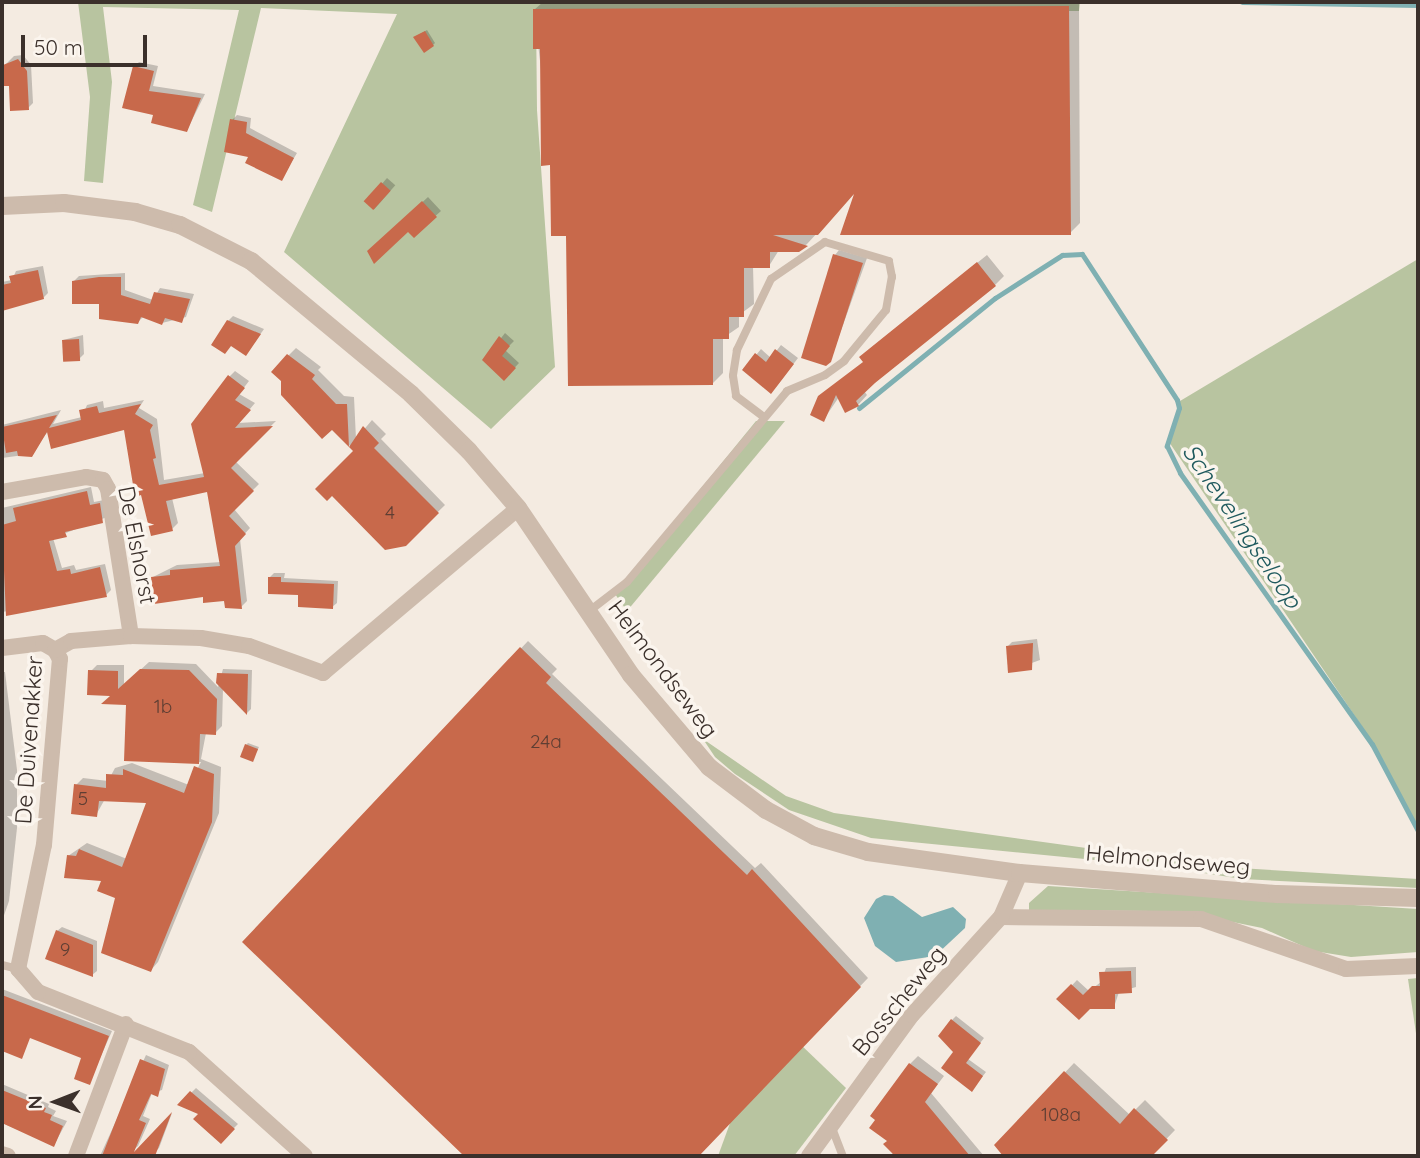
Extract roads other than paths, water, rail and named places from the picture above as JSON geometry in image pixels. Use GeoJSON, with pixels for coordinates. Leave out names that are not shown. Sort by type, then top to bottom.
{"type":"FeatureCollection","features":[{"type":"Feature","properties":{"kind":"street","name":"Helmondseweg"},"geometry":{"type":"LineString","coordinates":[[2,206],[64,203],[135,212],[180,225],[251,261],[411,394],[518,508],[588,612],[674,731],[709,767],[766,810],[814,835],[868,852],[1020,873],[1277,894],[1418,898]]}},
{"type":"Feature","properties":{"kind":"street","name":"De Elshorst"},"geometry":{"type":"LineString","coordinates":[[2,492],[86,477],[103,480],[108,489],[131,636]]}},
{"type":"Feature","properties":{"kind":"street","name":"De Duivenakker"},"geometry":{"type":"LineString","coordinates":[[305,1156],[189,1052],[126,1024],[38,992],[10,967],[44,845],[61,659],[55,650],[71,641],[131,636],[201,638],[249,646],[323,673],[518,508]]}},
{"type":"Feature","properties":{"kind":"street"},"geometry":{"type":"LineString","coordinates":[[2,648],[43,643],[55,650]]}},
{"type":"Feature","properties":{"kind":"street","name":"Bosscheweg"},"geometry":{"type":"LineString","coordinates":[[809,1156],[912,1015],[1001,917],[1020,873]]}},
{"type":"Feature","properties":{"kind":"street"},"geometry":{"type":"LineString","coordinates":[[1001,917],[1201,919],[1346,969],[1418,966]]}},
{"type":"Feature","properties":{"kind":"street"},"geometry":{"type":"LineString","coordinates":[[76,1156],[126,1024]]}},
{"type":"Feature","properties":{"kind":"street"},"geometry":{"type":"LineString","coordinates":[[2,1154],[8,1156]]}},
{"type":"Feature","properties":{"kind":"lane"},"geometry":{"type":"LineString","coordinates":[[588,612],[626,582],[763,416],[787,391],[825,375],[844,361],[886,310],[892,277],[889,261],[825,242],[771,279],[737,350],[733,376],[736,396],[763,416]]}},
{"type":"Feature","properties":{"kind":"lane"},"geometry":{"type":"LineString","coordinates":[[832,1128],[843,1156]]}},
{"type":"Feature","properties":{"kind":"water"},"geometry":{"type":"Polygon","coordinates":[[[884,895],[893,896],[922,917],[953,907],[966,919],[965,928],[935,956],[896,962],[875,946],[864,918],[876,899],[884,895]]]}},
{"type":"Feature","properties":{"kind":"waterway"},"geometry":{"type":"LineString","coordinates":[[1242,2],[1418,5]]}},
{"type":"Feature","properties":{"kind":"waterway","name":"Schevelingseloop"},"geometry":{"type":"LineString","coordinates":[[859,408],[995,298],[1062,255],[1082,254],[1177,400],[1179,408],[1167,446],[1180,473],[1372,744],[1418,831]]}}]}
